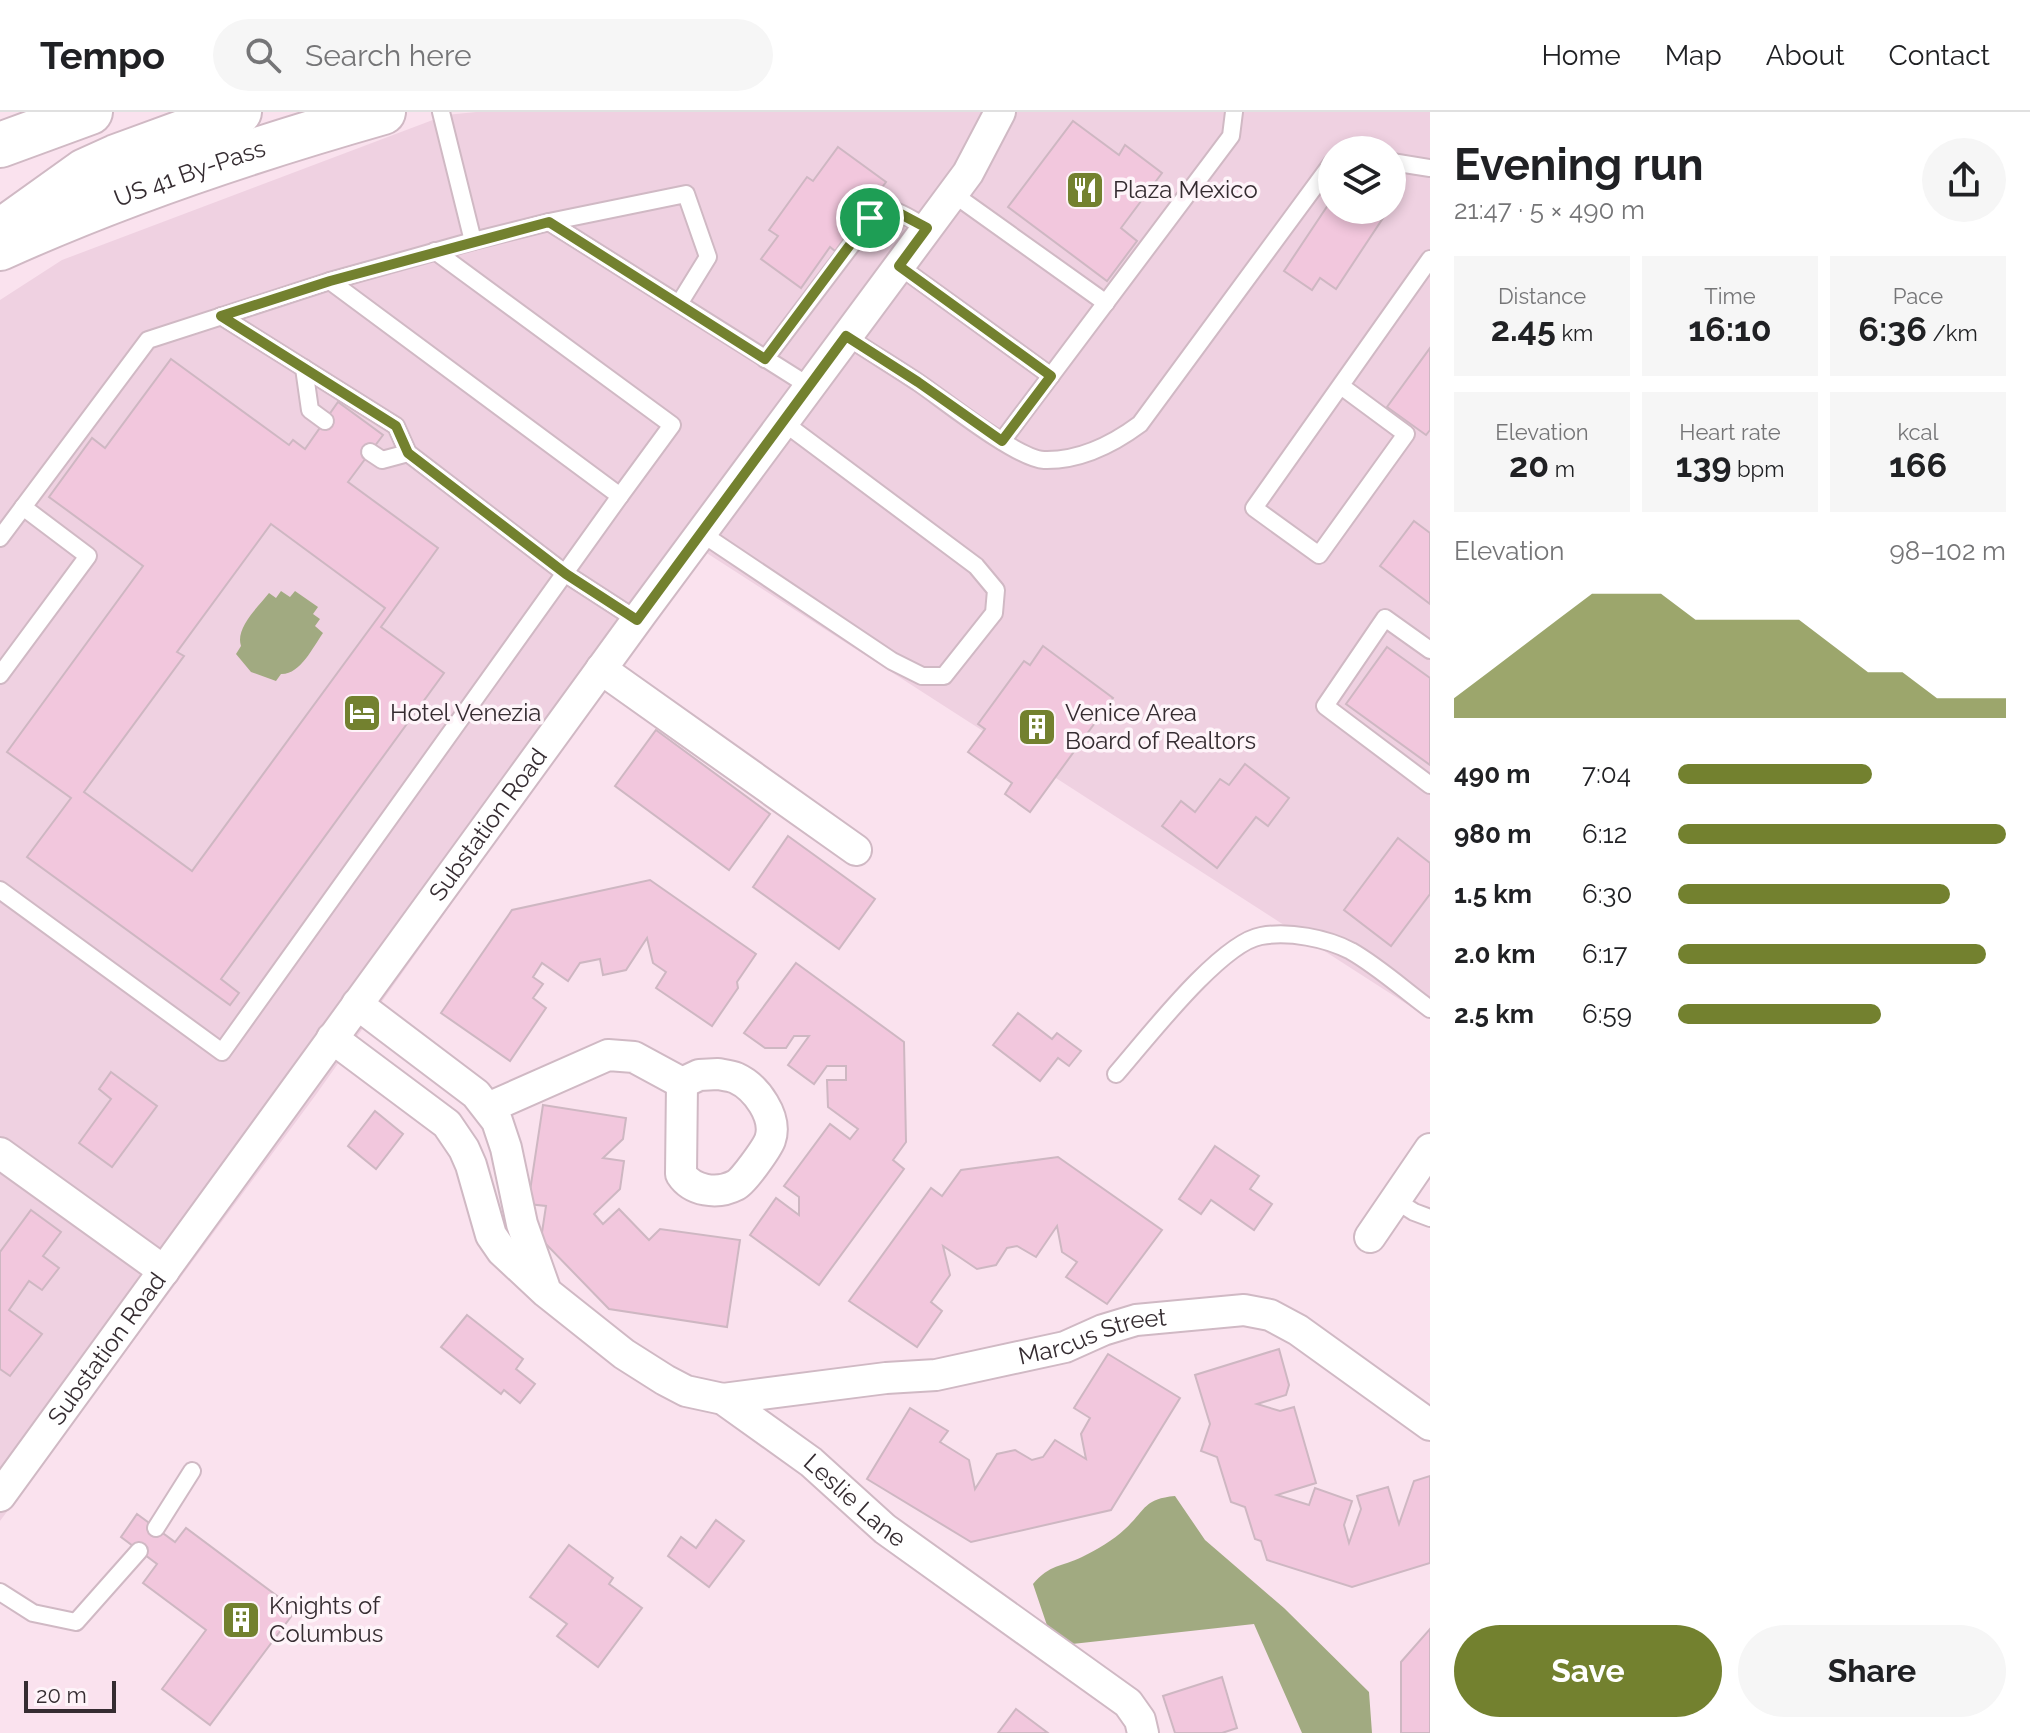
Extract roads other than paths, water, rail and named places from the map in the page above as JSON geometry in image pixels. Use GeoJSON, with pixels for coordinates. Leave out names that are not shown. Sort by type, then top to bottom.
{"type":"FeatureCollection","features":[{"type":"Feature","properties":{"kind":"main road"},"geometry":{"type":"LineString","coordinates":[[0,145],[90,112]]}},
{"type":"Feature","properties":{"kind":"main road"},"geometry":{"type":"LineString","coordinates":[[0,233],[85,171],[239,112]]}},
{"type":"Feature","properties":{"kind":"main road","name":"US 41 By-Pass"},"geometry":{"type":"LineString","coordinates":[[0,248],[55,223],[185,174],[383,112]]}},
{"type":"Feature","properties":{"kind":"street","name":"Substation Road"},"geometry":{"type":"LineString","coordinates":[[0,1496],[601,669],[968,173],[1000,112]]}},
{"type":"Feature","properties":{"kind":"street"},"geometry":{"type":"LineString","coordinates":[[601,669],[856,850]]}},
{"type":"Feature","properties":{"kind":"street"},"geometry":{"type":"LineString","coordinates":[[357,1004],[476,1094],[497,1121],[522,1224],[546,1292]]}},
{"type":"Feature","properties":{"kind":"street","name":"Leslie Lane"},"geometry":{"type":"LineString","coordinates":[[332,1038],[447,1124],[471,1165],[491,1235],[502,1251],[546,1292],[624,1354],[686,1391],[723,1399],[811,1462],[885,1529],[1128,1703],[1140,1720],[1143,1733]]}},
{"type":"Feature","properties":{"kind":"street"},"geometry":{"type":"LineString","coordinates":[[488,1108],[608,1055],[634,1057],[682,1083]]}},
{"type":"Feature","properties":{"kind":"street"},"geometry":{"type":"LineString","coordinates":[[1370,1237],[1430,1149]]}},
{"type":"Feature","properties":{"kind":"street"},"geometry":{"type":"LineString","coordinates":[[0,1153],[164,1271]]}},
{"type":"Feature","properties":{"kind":"street","name":"Marcus Street"},"geometry":{"type":"LineString","coordinates":[[723,1399],[886,1378],[936,1375],[1065,1347],[1136,1320],[1244,1310],[1270,1315],[1298,1330],[1430,1425]]}},
{"type":"Feature","properties":{"kind":"lane"},"geometry":{"type":"LineString","coordinates":[[441,112],[473,241]]}},
{"type":"Feature","properties":{"kind":"lane"},"geometry":{"type":"LineString","coordinates":[[1002,441],[1231,136],[1234,112]]}},
{"type":"Feature","properties":{"kind":"lane"},"geometry":{"type":"LineString","coordinates":[[1406,164],[1430,168]]}},
{"type":"Feature","properties":{"kind":"lane"},"geometry":{"type":"LineString","coordinates":[[846,336],[1002,441],[1042,460],[1099,449],[1140,424],[1318,182]]}},
{"type":"Feature","properties":{"kind":"lane"},"geometry":{"type":"LineString","coordinates":[[952,193],[1106,303]]}},
{"type":"Feature","properties":{"kind":"lane"},"geometry":{"type":"LineString","coordinates":[[0,538],[148,340],[330,281],[435,251],[549,222],[686,194],[708,257],[679,304]]}},
{"type":"Feature","properties":{"kind":"lane"},"geometry":{"type":"LineString","coordinates":[[765,359],[878,210],[895,211],[927,228]]}},
{"type":"Feature","properties":{"kind":"lane"},"geometry":{"type":"LineString","coordinates":[[549,222],[809,386]]}},
{"type":"Feature","properties":{"kind":"lane"},"geometry":{"type":"LineString","coordinates":[[0,890],[222,1052],[672,425],[435,251]]}},
{"type":"Feature","properties":{"kind":"lane"},"geometry":{"type":"LineString","coordinates":[[1341,386],[1406,434],[1319,555],[1254,508],[1430,259]]}},
{"type":"Feature","properties":{"kind":"lane"},"geometry":{"type":"LineString","coordinates":[[899,266],[1051,376]]}},
{"type":"Feature","properties":{"kind":"lane"},"geometry":{"type":"LineString","coordinates":[[330,281],[620,496]]}},
{"type":"Feature","properties":{"kind":"lane"},"geometry":{"type":"LineString","coordinates":[[221,316],[396,426],[408,453],[566,574],[637,620]]}},
{"type":"Feature","properties":{"kind":"lane"},"geometry":{"type":"LineString","coordinates":[[304,368],[310,410],[325,421]]}},
{"type":"Feature","properties":{"kind":"lane"},"geometry":{"type":"LineString","coordinates":[[701,533],[892,661],[922,676],[944,676],[994,613],[996,590],[976,566],[783,422]]}},
{"type":"Feature","properties":{"kind":"lane"},"geometry":{"type":"LineString","coordinates":[[370,452],[382,460],[408,453]]}},
{"type":"Feature","properties":{"kind":"lane"},"geometry":{"type":"LineString","coordinates":[[0,675],[88,556],[23,507]]}},
{"type":"Feature","properties":{"kind":"lane"},"geometry":{"type":"LineString","coordinates":[[1430,650],[1385,618],[1325,706],[1430,785]]}},
{"type":"Feature","properties":{"kind":"lane"},"geometry":{"type":"LineString","coordinates":[[1116,1074],[1213,967],[1230,951],[1259,936],[1300,935],[1349,950],[1430,1009]]}},
{"type":"Feature","properties":{"kind":"lane"},"geometry":{"type":"LineString","coordinates":[[1395,1200],[1430,1218]]}},
{"type":"Feature","properties":{"kind":"lane"},"geometry":{"type":"LineString","coordinates":[[156,1528],[192,1471]]}},
{"type":"Feature","properties":{"kind":"lane"},"geometry":{"type":"LineString","coordinates":[[0,1592],[33,1613],[76,1622],[139,1551]]}},
{"type":"Feature","properties":{"kind":"place","name":"Plaza Mexico"},"geometry":{"type":"Point","coordinates":[1085,190]}},
{"type":"Feature","properties":{"kind":"place","name":"Hotel Venezia"},"geometry":{"type":"Point","coordinates":[362,713]}},
{"type":"Feature","properties":{"kind":"place","name":"Venice Area Board of Realtors"},"geometry":{"type":"Point","coordinates":[1037,727]}},
{"type":"Feature","properties":{"kind":"place","name":"Knights of Columbus"},"geometry":{"type":"Point","coordinates":[241,1620]}}]}
